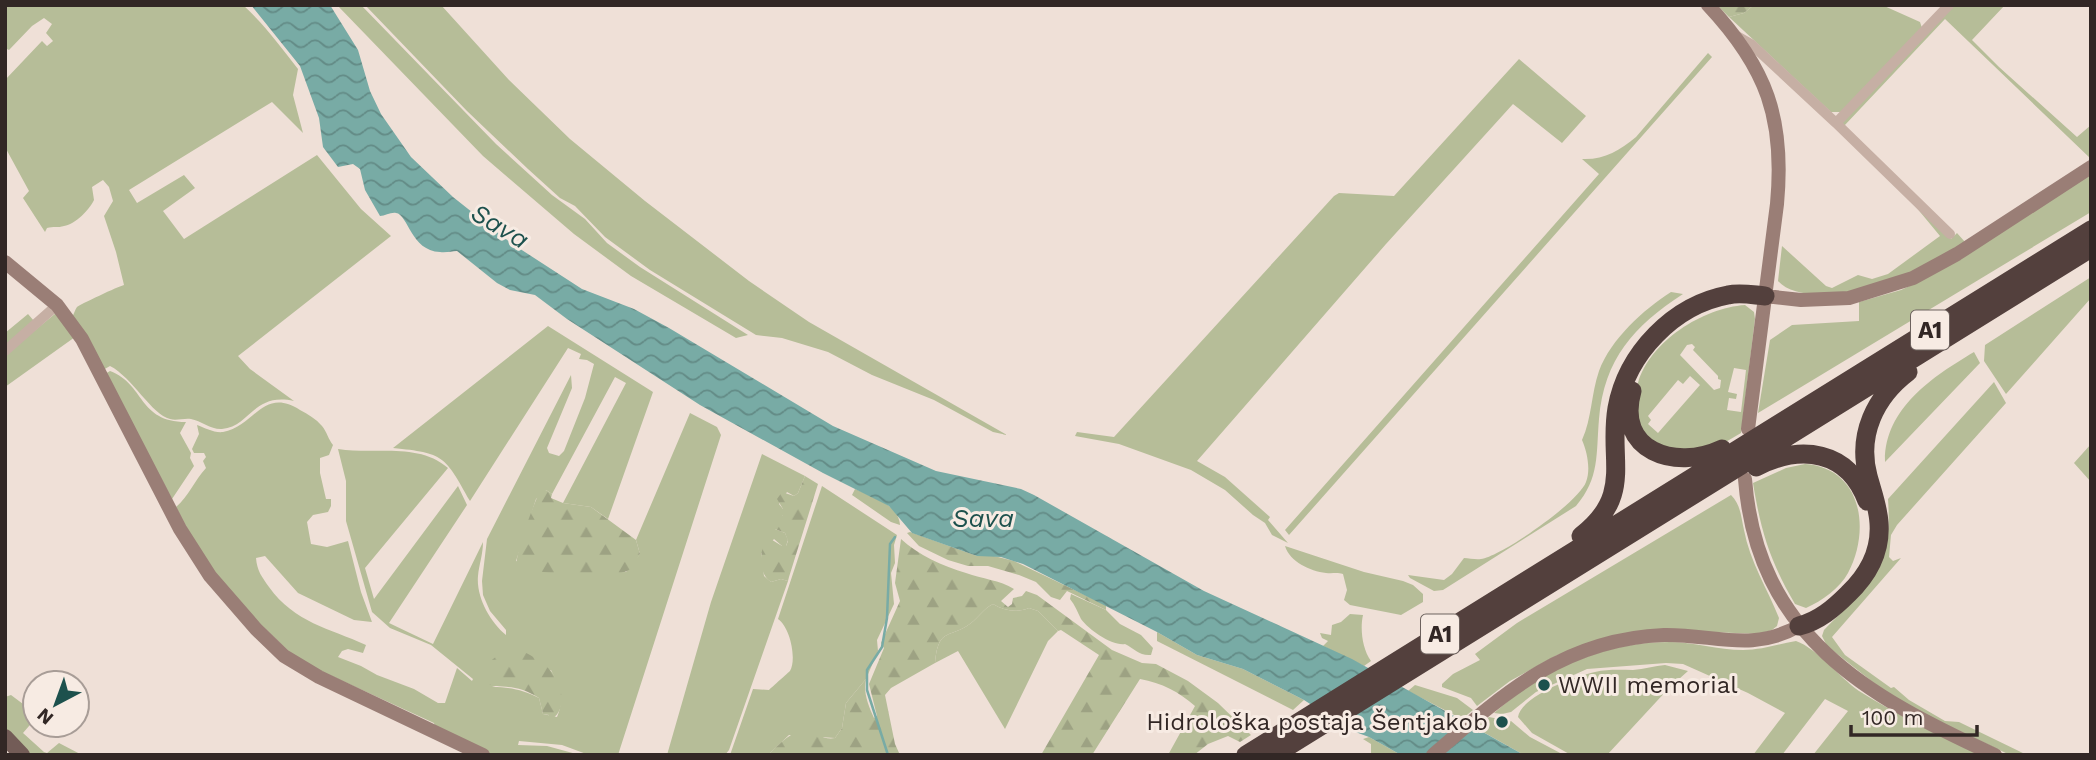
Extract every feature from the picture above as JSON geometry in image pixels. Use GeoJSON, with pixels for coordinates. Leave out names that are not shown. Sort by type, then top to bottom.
{"type":"FeatureCollection","features":[{"type":"Feature","properties":{"kind":"highway","name":"A1"},"geometry":{"type":"LineString","coordinates":[[1274,755],[1487,604],[2091,230]]}},
{"type":"Feature","properties":{"kind":"highway","name":"A1"},"geometry":{"type":"LineString","coordinates":[[1249,753],[1400,668],[1695,494],[2091,248]]}},
{"type":"Feature","properties":{"kind":"highway"},"geometry":{"type":"LineString","coordinates":[[1487,604],[1502,586],[1587,531],[1608,506],[1617,479],[1617,407],[1632,368],[1655,336],[1678,316],[1703,302],[1729,295],[1766,296]]}},
{"type":"Feature","properties":{"kind":"highway"},"geometry":{"type":"LineString","coordinates":[[1766,296],[1708,310],[1669,333],[1638,374],[1630,396],[1629,412],[1633,426],[1644,444],[1659,454],[1674,459],[1706,456],[1746,436],[1768,430]]}},
{"type":"Feature","properties":{"kind":"highway"},"geometry":{"type":"LineString","coordinates":[[1799,626],[1818,619],[1844,598],[1868,571],[1875,554],[1879,523],[1864,454],[1867,426],[1874,411],[1898,380],[1939,351],[1959,330]]}},
{"type":"Feature","properties":{"kind":"highway"},"geometry":{"type":"LineString","coordinates":[[1695,494],[1710,492],[1770,461],[1798,454],[1816,454],[1832,460],[1854,477],[1864,494],[1870,514],[1871,532],[1867,552],[1847,583],[1799,626]]}},
{"type":"Feature","properties":{"kind":"main road"},"geometry":{"type":"LineString","coordinates":[[1708,5],[1734,35],[1764,85],[1773,110],[1779,144],[1779,183],[1748,429]]}},
{"type":"Feature","properties":{"kind":"main road"},"geometry":{"type":"LineString","coordinates":[[1766,296],[1801,300],[1849,298],[1913,278],[1957,254],[2091,166]]}},
{"type":"Feature","properties":{"kind":"main road"},"geometry":{"type":"LineString","coordinates":[[5,262],[57,305],[82,340],[180,529],[210,576],[256,629],[284,656],[319,677],[483,755]]}},
{"type":"Feature","properties":{"kind":"main road"},"geometry":{"type":"LineString","coordinates":[[1745,479],[1751,521],[1762,559],[1775,588],[1799,626],[1834,662],[1868,688],[1929,723],[1995,755]]}},
{"type":"Feature","properties":{"kind":"main road"},"geometry":{"type":"LineString","coordinates":[[1433,755],[1494,702],[1548,666],[1581,652],[1665,635],[1751,641],[1779,636],[1799,626]]}},
{"type":"Feature","properties":{"kind":"main road"},"geometry":{"type":"LineString","coordinates":[[5,737],[22,755]]}},
{"type":"Feature","properties":{"kind":"street"},"geometry":{"type":"LineString","coordinates":[[1836,123],[1950,5]]}},
{"type":"Feature","properties":{"kind":"street"},"geometry":{"type":"LineString","coordinates":[[1734,35],[1751,44],[1950,234]]}},
{"type":"Feature","properties":{"kind":"street"},"geometry":{"type":"LineString","coordinates":[[5,351],[57,305]]}},
{"type":"Feature","properties":{"kind":"green space"},"geometry":{"type":"Polygon","coordinates":[[[5,5],[243,5],[298,69],[293,95],[303,133],[272,102],[129,190],[137,203],[184,175],[195,188],[163,211],[184,239],[317,155],[361,209],[391,236],[238,356],[250,369],[294,401],[269,401],[239,423],[218,429],[191,419],[172,420],[163,416],[118,371],[110,366],[103,370],[72,317],[79,306],[124,285],[104,216],[113,201],[109,187],[103,180],[92,187],[94,200],[82,216],[69,225],[47,228],[45,232],[23,198],[29,191],[5,147],[5,80],[42,41],[47,46],[53,41],[46,33],[52,24],[44,18],[32,26],[9,50],[5,48],[5,5]]]}},
{"type":"Feature","properties":{"kind":"green space"},"geometry":{"type":"Polygon","coordinates":[[[337,5],[361,5],[496,144],[552,195],[585,219],[607,243],[748,335],[736,338],[631,276],[574,234],[483,156],[337,5]]]}},
{"type":"Feature","properties":{"kind":"green space"},"geometry":{"type":"Polygon","coordinates":[[[365,5],[441,5],[509,80],[570,139],[749,281],[809,322],[1007,435],[993,432],[934,400],[872,375],[828,352],[782,338],[756,335],[650,270],[605,237],[575,206],[560,198],[528,169],[467,111],[365,5]]]}},
{"type":"Feature","properties":{"kind":"green space"},"geometry":{"type":"Polygon","coordinates":[[[1717,5],[1754,5],[1744,13],[1729,17],[1717,5]]]}},
{"type":"Feature","properties":{"kind":"green space"},"geometry":{"type":"Polygon","coordinates":[[[1754,5],[1882,5],[1920,22],[1922,28],[1841,112],[1831,112],[1729,17],[1744,13],[1754,5]]]}},
{"type":"Feature","properties":{"kind":"green space"},"geometry":{"type":"Polygon","coordinates":[[[1953,5],[2005,5],[1972,40],[2077,137],[2091,125],[2091,159],[1945,19],[1844,126],[1842,121],[1953,5]]]}},
{"type":"Feature","properties":{"kind":"green space"},"geometry":{"type":"Polygon","coordinates":[[[1708,53],[1712,57],[1289,535],[1285,530],[1599,174],[1582,159],[1611,154],[1636,137],[1708,53]]]}},
{"type":"Feature","properties":{"kind":"green space"},"geometry":{"type":"Polygon","coordinates":[[[1519,59],[1586,116],[1562,143],[1513,104],[1386,244],[1197,461],[1225,477],[1270,517],[1268,520],[1288,543],[1272,535],[1265,523],[1225,490],[1191,470],[1119,444],[1075,436],[1077,432],[1114,437],[1334,196],[1339,193],[1394,196],[1519,59]]]}},
{"type":"Feature","properties":{"kind":"green space"},"geometry":{"type":"Polygon","coordinates":[[[2091,173],[2091,212],[1758,413],[1770,340],[1792,325],[1859,321],[1859,302],[1901,290],[1918,282],[2091,173]]]}},
{"type":"Feature","properties":{"kind":"green space"},"geometry":{"type":"Polygon","coordinates":[[[1916,207],[1951,239],[1957,233],[1965,242],[1914,273],[1864,289],[1844,293],[1805,293],[1790,289],[1778,281],[1782,246],[1826,286],[1832,288],[1858,275],[1872,279],[1888,274],[1940,236],[1916,207]]]}},
{"type":"Feature","properties":{"kind":"green space"},"geometry":{"type":"Polygon","coordinates":[[[2091,277],[2091,298],[2006,394],[1984,361],[1985,345],[2091,277]]]}},
{"type":"Feature","properties":{"kind":"green space"},"geometry":{"type":"Polygon","coordinates":[[[1671,292],[1683,294],[1636,332],[1624,346],[1607,379],[1602,398],[1593,475],[1584,496],[1576,506],[1443,590],[1434,591],[1410,578],[1408,575],[1444,580],[1464,558],[1479,559],[1505,549],[1570,502],[1586,482],[1587,455],[1582,440],[1596,380],[1604,359],[1629,326],[1671,292]]]}},
{"type":"Feature","properties":{"kind":"green space"},"geometry":{"type":"Polygon","coordinates":[[[1745,305],[1754,312],[1755,319],[1741,433],[1712,450],[1672,454],[1640,433],[1638,383],[1654,354],[1680,329],[1729,307],[1745,305]],[[1692,344],[1687,345],[1680,355],[1714,390],[1720,388],[1721,380],[1693,350],[1695,347],[1692,344]],[[1734,368],[1728,392],[1737,394],[1736,399],[1729,398],[1727,410],[1741,412],[1746,370],[1734,368]],[[1690,376],[1683,384],[1678,380],[1648,416],[1651,420],[1648,424],[1658,433],[1700,385],[1690,376]]]}},
{"type":"Feature","properties":{"kind":"green space"},"geometry":{"type":"Polygon","coordinates":[[[56,313],[75,337],[5,387],[5,355],[56,313]]]}},
{"type":"Feature","properties":{"kind":"green space"},"geometry":{"type":"Polygon","coordinates":[[[28,314],[34,321],[5,346],[5,333],[28,314]]]}},
{"type":"Feature","properties":{"kind":"green space"},"geometry":{"type":"Polygon","coordinates":[[[548,326],[653,392],[608,519],[591,507],[563,503],[626,383],[615,377],[552,494],[546,490],[536,499],[516,561],[570,574],[626,572],[640,554],[636,540],[690,413],[717,427],[721,435],[618,755],[589,755],[562,745],[519,741],[518,745],[547,746],[580,755],[491,755],[435,727],[434,723],[299,661],[232,597],[198,549],[176,507],[206,468],[204,453],[194,453],[192,449],[199,434],[197,425],[213,431],[234,429],[259,410],[277,403],[287,404],[312,417],[322,426],[333,445],[329,455],[320,458],[320,473],[326,499],[331,499],[331,506],[328,512],[313,515],[307,522],[311,544],[327,547],[348,541],[372,622],[354,620],[298,593],[265,556],[256,558],[260,574],[279,599],[301,617],[366,645],[363,653],[348,649],[342,651],[338,657],[414,689],[438,703],[445,703],[457,668],[472,681],[473,679],[431,645],[390,628],[372,612],[346,521],[346,481],[338,449],[410,452],[436,460],[448,468],[365,568],[374,599],[458,486],[467,505],[389,623],[433,644],[483,542],[478,576],[479,592],[490,616],[506,635],[506,630],[490,611],[483,595],[487,539],[571,375],[572,388],[547,448],[549,453],[559,456],[564,451],[585,398],[594,364],[579,359],[581,354],[568,348],[470,501],[455,474],[441,460],[423,452],[393,448],[548,326]],[[551,670],[492,687],[511,688],[533,695],[539,698],[543,714],[557,717],[561,698],[551,670]]]}},
{"type":"Feature","properties":{"kind":"green space"},"geometry":{"type":"Polygon","coordinates":[[[1974,352],[1980,363],[1885,462],[1887,443],[1893,426],[1913,396],[1942,372],[1974,352]]]}},
{"type":"Feature","properties":{"kind":"green space"},"geometry":{"type":"Polygon","coordinates":[[[110,371],[130,384],[159,416],[186,422],[180,433],[191,453],[194,466],[172,499],[105,374],[110,371]]]}},
{"type":"Feature","properties":{"kind":"green space"},"geometry":{"type":"Polygon","coordinates":[[[1994,382],[2006,403],[1897,525],[1891,535],[1889,557],[1893,561],[1901,558],[1832,637],[1845,655],[1909,700],[1945,721],[1959,722],[2027,755],[2010,755],[1888,694],[1827,646],[1822,636],[1824,630],[1866,587],[1882,560],[1889,523],[1888,499],[1994,382]]]}},
{"type":"Feature","properties":{"kind":"green space"},"geometry":{"type":"Polygon","coordinates":[[[2091,444],[2091,482],[2074,463],[2091,444]]]}},
{"type":"Feature","properties":{"kind":"green space"},"geometry":{"type":"Polygon","coordinates":[[[762,454],[805,476],[798,493],[794,496],[787,492],[779,504],[783,515],[775,529],[785,533],[788,540],[786,546],[774,539],[761,554],[764,576],[771,582],[781,579],[788,581],[729,750],[725,755],[667,755],[711,602],[762,454]]]}},
{"type":"Feature","properties":{"kind":"green space"},"geometry":{"type":"Polygon","coordinates":[[[1805,464],[1824,468],[1839,477],[1850,489],[1860,521],[1855,556],[1848,573],[1830,594],[1806,608],[1795,604],[1773,560],[1759,517],[1753,483],[1786,468],[1805,464]]]}},
{"type":"Feature","properties":{"kind":"green space"},"geometry":{"type":"Polygon","coordinates":[[[805,476],[818,484],[788,581],[781,579],[771,582],[764,573],[761,561],[765,542],[769,538],[786,546],[788,541],[785,533],[775,529],[773,524],[783,515],[783,509],[777,499],[782,492],[794,496],[798,493],[805,476]]]}},
{"type":"Feature","properties":{"kind":"green space"},"geometry":{"type":"Polygon","coordinates":[[[822,486],[897,535],[894,545],[895,563],[891,573],[894,604],[877,640],[878,651],[866,679],[846,703],[842,728],[835,738],[789,735],[768,755],[730,755],[753,689],[769,690],[792,666],[789,636],[778,619],[822,486]]]}},
{"type":"Feature","properties":{"kind":"green space"},"geometry":{"type":"Polygon","coordinates":[[[855,489],[890,506],[900,525],[891,522],[852,495],[855,489]]]}},
{"type":"Feature","properties":{"kind":"green space"},"geometry":{"type":"Polygon","coordinates":[[[546,490],[552,494],[551,498],[563,503],[591,507],[636,540],[640,554],[631,568],[618,574],[572,575],[517,566],[521,541],[533,506],[540,491],[546,490]]]}},
{"type":"Feature","properties":{"kind":"green space"},"geometry":{"type":"Polygon","coordinates":[[[1731,495],[1739,507],[1747,542],[1779,618],[1777,626],[1772,630],[1760,634],[1685,631],[1557,655],[1510,681],[1477,706],[1471,698],[1442,687],[1453,674],[1480,660],[1475,654],[1517,623],[1731,495]]]}},
{"type":"Feature","properties":{"kind":"green space"},"geometry":{"type":"Polygon","coordinates":[[[907,533],[977,556],[994,556],[1014,561],[1106,605],[1106,610],[1067,591],[1060,600],[1051,597],[1036,582],[1019,575],[988,566],[968,566],[948,560],[919,546],[907,533]]]}},
{"type":"Feature","properties":{"kind":"green space"},"geometry":{"type":"Polygon","coordinates":[[[901,539],[940,563],[1014,589],[1001,601],[1008,607],[1013,598],[1022,596],[1026,591],[1037,595],[1112,650],[1142,663],[1156,664],[1188,681],[1218,703],[1251,735],[1240,742],[1228,736],[1208,744],[1194,755],[1168,755],[1195,706],[1170,689],[1140,679],[1092,755],[1041,755],[1099,655],[1061,630],[1058,631],[1038,611],[1029,608],[1011,610],[993,604],[964,628],[942,638],[935,663],[891,688],[885,695],[895,744],[900,755],[768,755],[796,733],[807,732],[824,738],[835,738],[842,728],[846,703],[866,679],[868,703],[874,718],[877,716],[869,684],[884,648],[881,643],[900,601],[895,583],[901,539]]]}},
{"type":"Feature","properties":{"kind":"green space"},"geometry":{"type":"Polygon","coordinates":[[[1285,546],[1413,585],[1423,594],[1423,602],[1401,615],[1350,605],[1344,600],[1347,590],[1343,574],[1307,568],[1291,557],[1285,546]]]}},
{"type":"Feature","properties":{"kind":"green space"},"geometry":{"type":"Polygon","coordinates":[[[1071,594],[1106,610],[1120,624],[1141,635],[1153,648],[1151,655],[1107,640],[1095,632],[1081,619],[1070,599],[1071,594]]]}},
{"type":"Feature","properties":{"kind":"green space"},"geometry":{"type":"Polygon","coordinates":[[[993,604],[1011,610],[1029,608],[1038,611],[1058,631],[1048,641],[1005,729],[958,651],[935,663],[942,638],[964,628],[993,604]]]}},
{"type":"Feature","properties":{"kind":"green space"},"geometry":{"type":"Polygon","coordinates":[[[1350,614],[1363,615],[1363,638],[1371,661],[1364,666],[1323,646],[1328,641],[1322,638],[1320,633],[1331,635],[1332,625],[1341,622],[1350,614]]]}},
{"type":"Feature","properties":{"kind":"green space"},"geometry":{"type":"Polygon","coordinates":[[[1157,632],[1197,655],[1243,669],[1304,700],[1293,710],[1157,641],[1157,632]]]}},
{"type":"Feature","properties":{"kind":"green space"},"geometry":{"type":"Polygon","coordinates":[[[1796,641],[1812,650],[1859,691],[1920,725],[1984,755],[1813,755],[1848,711],[1825,699],[1782,755],[1753,755],[1785,713],[1683,664],[1587,669],[1536,692],[1511,712],[1494,713],[1532,684],[1553,672],[1575,661],[1621,647],[1669,642],[1743,650],[1796,641]]]}},
{"type":"Feature","properties":{"kind":"green space"},"geometry":{"type":"Polygon","coordinates":[[[517,648],[544,664],[555,677],[562,698],[559,711],[549,721],[549,715],[543,714],[539,698],[517,688],[491,685],[478,680],[493,659],[517,648]]]}},
{"type":"Feature","properties":{"kind":"green space"},"geometry":{"type":"Polygon","coordinates":[[[1665,665],[1688,671],[1607,755],[1571,755],[1532,733],[1518,717],[1521,709],[1539,695],[1575,678],[1600,671],[1665,665]]]}},
{"type":"Feature","properties":{"kind":"green space"},"geometry":{"type":"Polygon","coordinates":[[[1415,685],[1457,698],[1473,710],[1462,719],[1408,691],[1415,685]]]}},
{"type":"Feature","properties":{"kind":"green space"},"geometry":{"type":"Polygon","coordinates":[[[11,695],[21,702],[21,739],[30,739],[47,753],[59,743],[82,755],[28,753],[5,730],[5,697],[11,695]]]}},
{"type":"Feature","properties":{"kind":"green space"},"geometry":{"type":"Polygon","coordinates":[[[1489,717],[1499,719],[1498,723],[1503,726],[1511,721],[1530,737],[1564,755],[1524,755],[1476,728],[1489,717]]]}},
{"type":"Feature","properties":{"kind":"green space"},"geometry":{"type":"Polygon","coordinates":[[[1369,737],[1401,755],[1371,755],[1371,744],[1363,739],[1369,737]]]}},
{"type":"Feature","properties":{"kind":"water","name":"Sava"},"geometry":{"type":"Polygon","coordinates":[[[251,5],[330,5],[358,50],[370,91],[381,114],[411,157],[453,197],[511,243],[582,289],[634,309],[669,328],[833,426],[936,471],[1021,489],[1034,495],[1204,591],[1352,659],[1524,755],[1401,755],[1350,730],[1304,700],[1243,669],[1197,655],[1023,564],[1001,557],[977,556],[912,533],[889,506],[700,405],[567,319],[535,295],[510,290],[497,283],[457,251],[440,252],[423,246],[400,215],[394,213],[380,216],[365,190],[360,169],[353,164],[338,167],[323,147],[319,118],[300,66],[251,5]]]}},
{"type":"Feature","properties":{"kind":"waterway"},"geometry":{"type":"LineString","coordinates":[[888,755],[867,690],[867,670],[882,647],[887,618],[890,544],[895,537]]}},
{"type":"Feature","properties":{"kind":"place","name":"WWII memorial"},"geometry":{"type":"Point","coordinates":[1544,685]}},
{"type":"Feature","properties":{"kind":"place","name":"Hidrološka postaja Šentjakob"},"geometry":{"type":"Point","coordinates":[1502,722]}}]}
